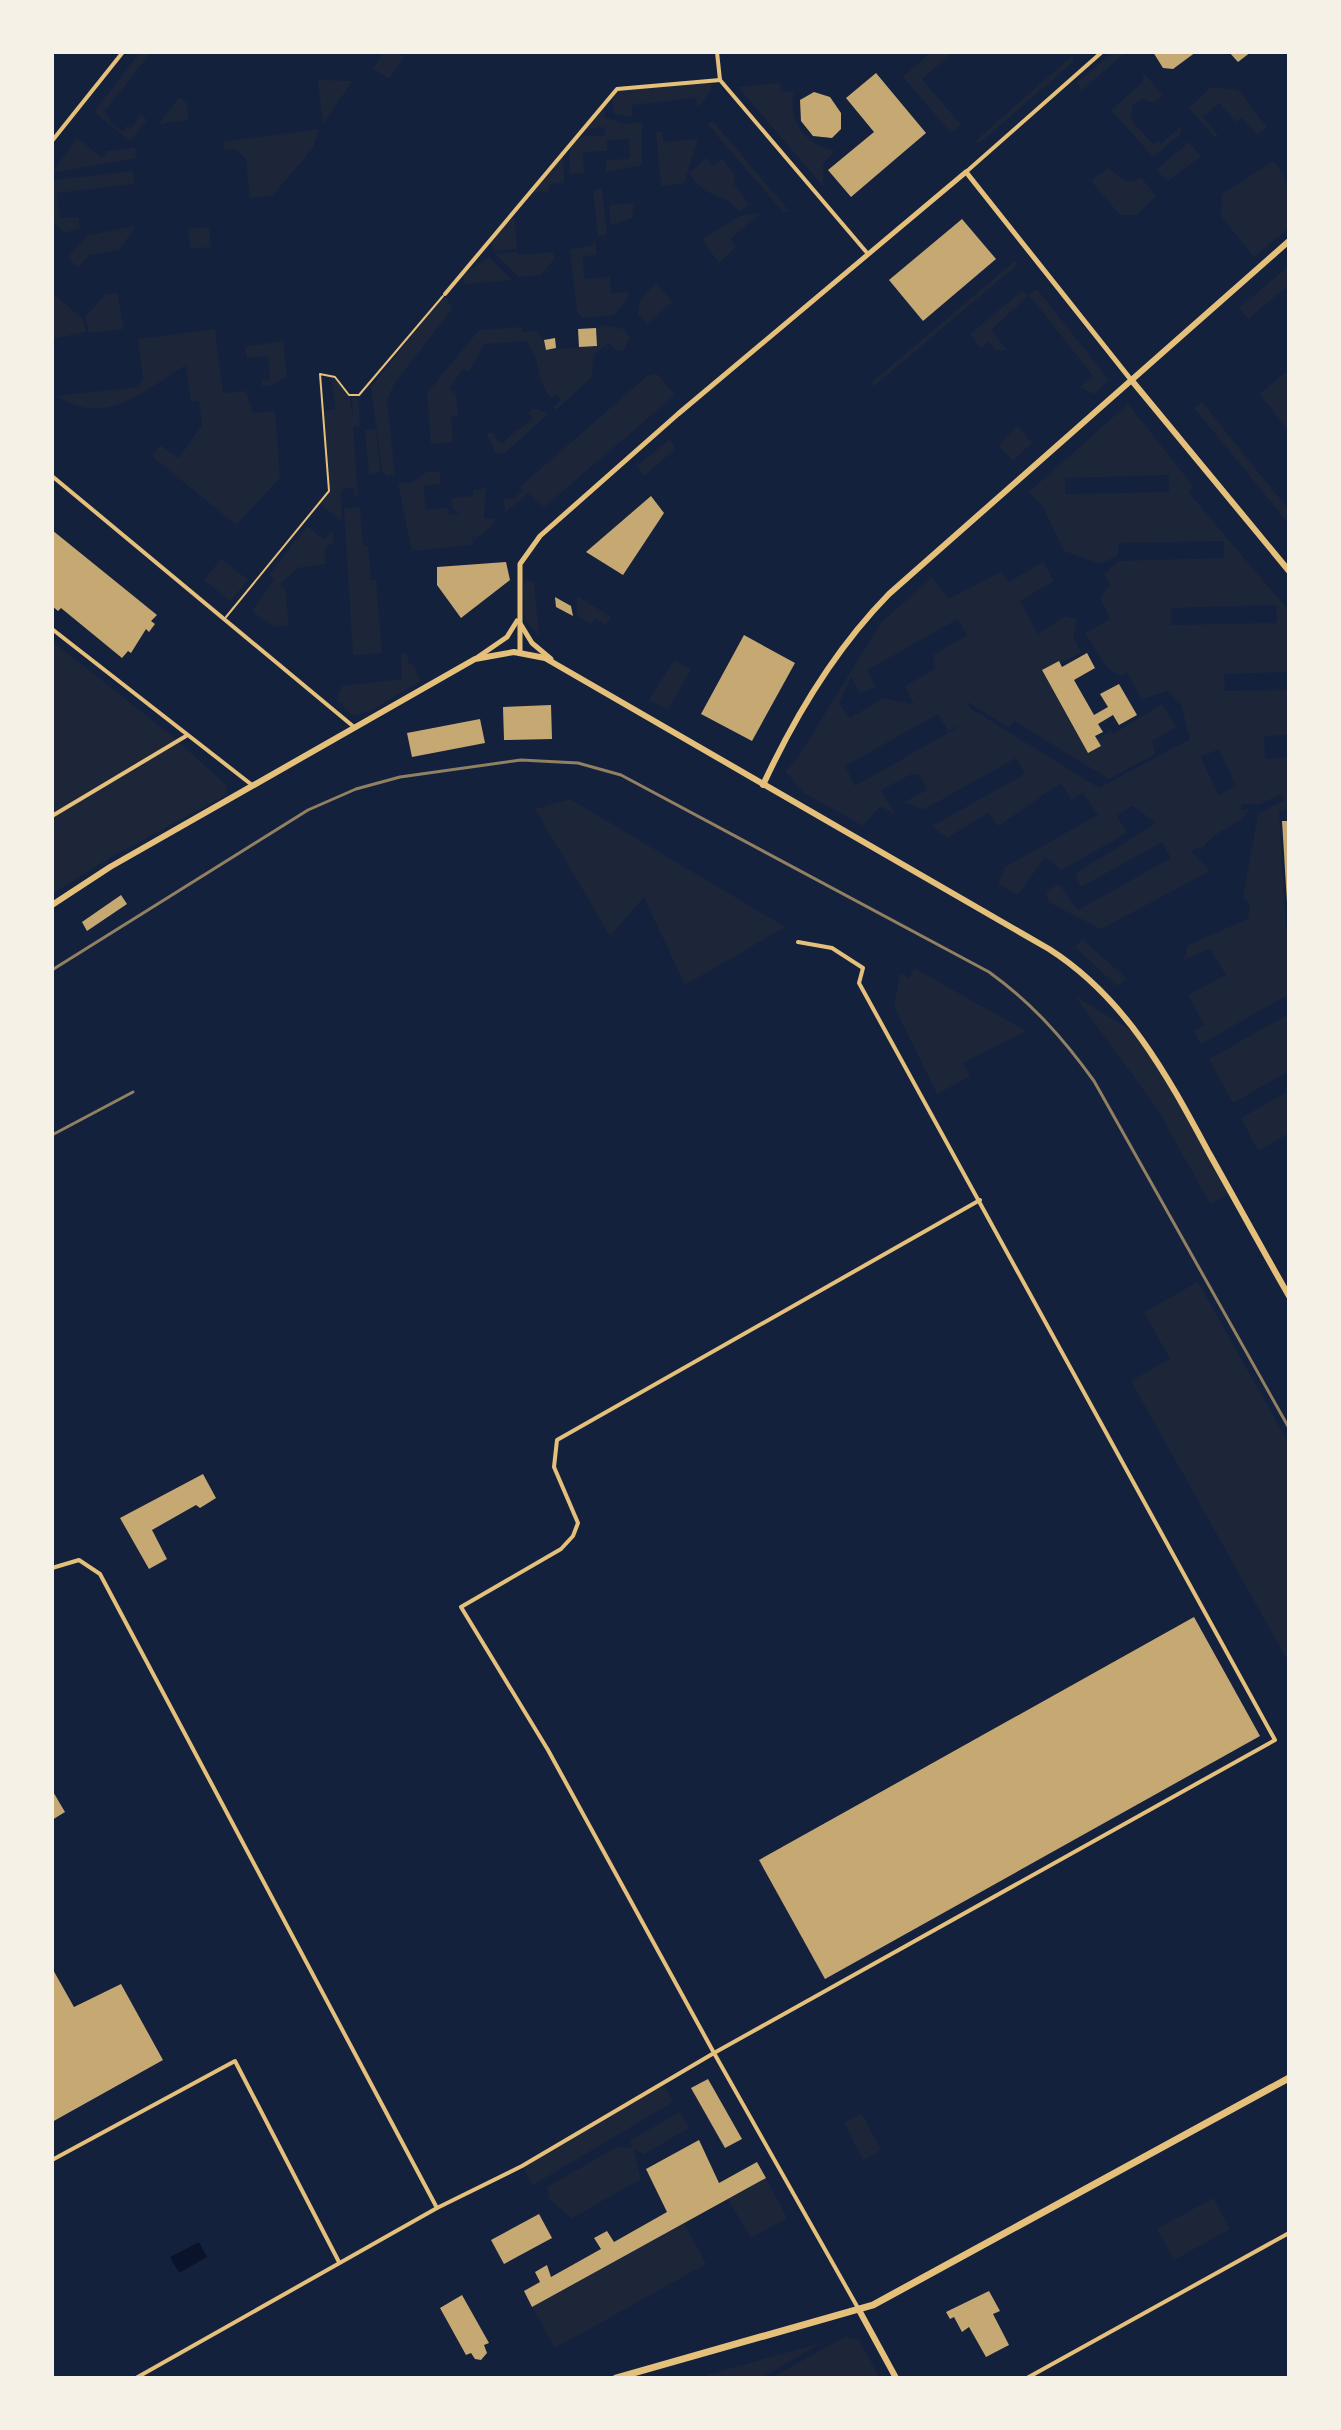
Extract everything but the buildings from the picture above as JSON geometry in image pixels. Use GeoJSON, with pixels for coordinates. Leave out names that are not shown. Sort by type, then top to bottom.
{"type":"FeatureCollection","features":[{"type":"Feature","properties":{"kind":"main road"},"geometry":{"type":"LineString","coordinates":[[763,785],[826,676],[878,604],[1133,382],[1289,241]]}},
{"type":"Feature","properties":{"kind":"main road"},"geometry":{"type":"LineString","coordinates":[[1133,382],[1289,571]]}},
{"type":"Feature","properties":{"kind":"main road"},"geometry":{"type":"LineString","coordinates":[[52,905],[110,867],[475,659],[520,652],[554,661],[1049,949],[1103,992],[1162,1067],[1289,1296]]}},
{"type":"Feature","properties":{"kind":"main road"},"geometry":{"type":"LineString","coordinates":[[616,2378],[859,2310],[987,2246],[1289,2078]]}},
{"type":"Feature","properties":{"kind":"main road"},"geometry":{"type":"LineString","coordinates":[[859,2310],[896,2378]]}},
{"type":"Feature","properties":{"kind":"street"},"geometry":{"type":"LineString","coordinates":[[52,141],[123,52]]}},
{"type":"Feature","properties":{"kind":"street"},"geometry":{"type":"LineString","coordinates":[[717,52],[720,80],[868,254]]}},
{"type":"Feature","properties":{"kind":"street"},"geometry":{"type":"LineString","coordinates":[[520,652],[520,564],[540,536],[1102,52]]}},
{"type":"Feature","properties":{"kind":"street"},"geometry":{"type":"LineString","coordinates":[[445,294],[617,89],[720,80]]}},
{"type":"Feature","properties":{"kind":"street"},"geometry":{"type":"LineString","coordinates":[[966,172],[1133,382]]}},
{"type":"Feature","properties":{"kind":"street"},"geometry":{"type":"LineString","coordinates":[[52,476],[356,728]]}},
{"type":"Feature","properties":{"kind":"street"},"geometry":{"type":"LineString","coordinates":[[475,659],[507,637],[519,617]]}},
{"type":"Feature","properties":{"kind":"street"},"geometry":{"type":"LineString","coordinates":[[519,617],[530,640],[554,661]]}},
{"type":"Feature","properties":{"kind":"street"},"geometry":{"type":"LineString","coordinates":[[52,629],[254,787]]}},
{"type":"Feature","properties":{"kind":"street"},"geometry":{"type":"LineString","coordinates":[[52,816],[186,736]]}},
{"type":"Feature","properties":{"kind":"street"},"geometry":{"type":"LineString","coordinates":[[136,2378],[437,2208],[522,2166],[714,2053],[1275,1740],[859,983],[863,968],[832,948],[798,942]]}},
{"type":"Feature","properties":{"kind":"street"},"geometry":{"type":"LineString","coordinates":[[859,2310],[548,1750],[461,1607],[561,1549],[573,1536],[578,1523],[554,1467],[557,1440],[980,1200]]}},
{"type":"Feature","properties":{"kind":"street"},"geometry":{"type":"LineString","coordinates":[[52,1568],[79,1560],[100,1574],[437,2208]]}},
{"type":"Feature","properties":{"kind":"street"},"geometry":{"type":"LineString","coordinates":[[52,2160],[235,2061],[339,2262]]}},
{"type":"Feature","properties":{"kind":"street"},"geometry":{"type":"LineString","coordinates":[[1027,2378],[1289,2233]]}},
{"type":"Feature","properties":{"kind":"lane"},"geometry":{"type":"LineString","coordinates":[[225,618],[329,491],[320,374],[335,377],[349,395],[359,395],[445,294]]}},
{"type":"Feature","properties":{"kind":"shaded area"},"geometry":{"type":"Polygon","coordinates":[[[140,52],[151,52],[104,112],[110,117],[109,121],[123,132],[127,126],[131,128],[141,115],[147,120],[130,141],[94,112],[140,52]]]}},
{"type":"Feature","properties":{"kind":"shaded area"},"geometry":{"type":"Polygon","coordinates":[[[384,52],[397,52],[404,57],[389,79],[373,68],[384,52]]]}},
{"type":"Feature","properties":{"kind":"shaded area"},"geometry":{"type":"Polygon","coordinates":[[[931,52],[953,52],[922,79],[961,125],[951,133],[903,77],[931,52]]]}},
{"type":"Feature","properties":{"kind":"shaded area"},"geometry":{"type":"Polygon","coordinates":[[[1113,52],[1126,52],[1081,91],[1078,82],[1113,52]]]}},
{"type":"Feature","properties":{"kind":"shaded area"},"geometry":{"type":"Polygon","coordinates":[[[1073,55],[1073,62],[981,142],[974,142],[1073,55]]]}},
{"type":"Feature","properties":{"kind":"shaded area"},"geometry":{"type":"Polygon","coordinates":[[[1144,73],[1163,96],[1153,103],[1143,99],[1133,104],[1131,120],[1154,145],[1158,141],[1161,144],[1181,126],[1180,135],[1153,157],[1111,110],[1142,83],[1144,73]]]}},
{"type":"Feature","properties":{"kind":"shaded area"},"geometry":{"type":"Polygon","coordinates":[[[318,80],[352,81],[323,124],[318,80]]]}},
{"type":"Feature","properties":{"kind":"shaded area"},"geometry":{"type":"Polygon","coordinates":[[[711,81],[711,90],[698,108],[696,98],[632,105],[632,117],[614,114],[612,94],[617,89],[711,81]]]}},
{"type":"Feature","properties":{"kind":"shaded area"},"geometry":{"type":"Polygon","coordinates":[[[780,83],[781,92],[794,91],[793,113],[807,138],[835,151],[823,164],[823,186],[738,87],[780,83]]]}},
{"type":"Feature","properties":{"kind":"shaded area"},"geometry":{"type":"Polygon","coordinates":[[[1211,87],[1238,90],[1267,127],[1257,135],[1242,118],[1236,122],[1219,103],[1203,117],[1218,135],[1215,138],[1189,108],[1211,87]]]}},
{"type":"Feature","properties":{"kind":"shaded area"},"geometry":{"type":"Polygon","coordinates":[[[179,97],[187,103],[188,120],[159,124],[179,97]]]}},
{"type":"Feature","properties":{"kind":"shaded area"},"geometry":{"type":"Polygon","coordinates":[[[604,104],[605,118],[626,124],[642,122],[642,165],[606,172],[606,160],[630,159],[629,139],[607,140],[607,151],[583,152],[584,173],[570,174],[570,144],[576,137],[605,135],[604,127],[582,130],[604,104]]]}},
{"type":"Feature","properties":{"kind":"shaded area"},"geometry":{"type":"Polygon","coordinates":[[[712,120],[790,212],[783,212],[708,125],[712,120]]]}},
{"type":"Feature","properties":{"kind":"shaded area"},"geometry":{"type":"Polygon","coordinates":[[[319,129],[313,148],[273,195],[250,198],[246,159],[235,149],[224,150],[223,142],[319,129]]]}},
{"type":"Feature","properties":{"kind":"shaded area"},"geometry":{"type":"Polygon","coordinates":[[[662,131],[663,142],[698,139],[684,183],[661,186],[656,132],[662,131]]]}},
{"type":"Feature","properties":{"kind":"shaded area"},"geometry":{"type":"Polygon","coordinates":[[[77,138],[102,158],[107,151],[135,148],[136,158],[52,173],[77,138]]]}},
{"type":"Feature","properties":{"kind":"shaded area"},"geometry":{"type":"Polygon","coordinates":[[[1189,142],[1201,156],[1168,181],[1156,170],[1189,142]]]}},
{"type":"Feature","properties":{"kind":"shaded area"},"geometry":{"type":"Polygon","coordinates":[[[563,155],[564,183],[549,184],[549,191],[529,193],[563,155]]]}},
{"type":"Feature","properties":{"kind":"shaded area"},"geometry":{"type":"Polygon","coordinates":[[[706,158],[713,166],[722,159],[735,175],[733,183],[749,204],[740,212],[727,200],[702,188],[689,173],[706,158]]]}},
{"type":"Feature","properties":{"kind":"shaded area"},"geometry":{"type":"Polygon","coordinates":[[[1273,161],[1284,175],[1284,183],[1289,182],[1289,228],[1254,257],[1221,216],[1222,194],[1273,161]]]}},
{"type":"Feature","properties":{"kind":"shaded area"},"geometry":{"type":"Polygon","coordinates":[[[1108,168],[1124,180],[1132,182],[1141,177],[1156,196],[1137,215],[1120,215],[1091,181],[1108,168]]]}},
{"type":"Feature","properties":{"kind":"shaded area"},"geometry":{"type":"Polygon","coordinates":[[[133,171],[134,184],[57,193],[60,218],[78,217],[80,228],[64,233],[52,220],[52,180],[133,171]]]}},
{"type":"Feature","properties":{"kind":"shaded area"},"geometry":{"type":"Polygon","coordinates":[[[602,189],[607,235],[598,236],[593,190],[602,189]]]}},
{"type":"Feature","properties":{"kind":"shaded area"},"geometry":{"type":"Polygon","coordinates":[[[634,203],[632,218],[611,225],[609,205],[634,203]]]}},
{"type":"Feature","properties":{"kind":"shaded area"},"geometry":{"type":"Polygon","coordinates":[[[761,213],[730,239],[736,247],[719,263],[702,239],[740,216],[761,213]]]}},
{"type":"Feature","properties":{"kind":"shaded area"},"geometry":{"type":"Polygon","coordinates":[[[514,217],[517,249],[495,251],[489,239],[514,217]]]}},
{"type":"Feature","properties":{"kind":"shaded area"},"geometry":{"type":"Polygon","coordinates":[[[136,226],[119,250],[89,255],[78,268],[68,257],[88,235],[136,226]]]}},
{"type":"Feature","properties":{"kind":"shaded area"},"geometry":{"type":"Polygon","coordinates":[[[209,227],[211,247],[190,249],[188,229],[209,227]]]}},
{"type":"Feature","properties":{"kind":"shaded area"},"geometry":{"type":"Polygon","coordinates":[[[595,242],[597,255],[583,256],[584,279],[610,277],[611,294],[627,291],[629,296],[614,315],[583,318],[577,312],[570,249],[591,246],[595,242]]]}},
{"type":"Feature","properties":{"kind":"shaded area"},"geometry":{"type":"Polygon","coordinates":[[[517,252],[518,255],[553,252],[554,259],[541,275],[519,277],[495,254],[517,252]]]}},
{"type":"Feature","properties":{"kind":"shaded area"},"geometry":{"type":"Polygon","coordinates":[[[489,257],[512,280],[464,284],[463,275],[489,257]]]}},
{"type":"Feature","properties":{"kind":"shaded area"},"geometry":{"type":"Polygon","coordinates":[[[1015,261],[1018,264],[874,386],[871,383],[1015,261]]]}},
{"type":"Feature","properties":{"kind":"shaded area"},"geometry":{"type":"Polygon","coordinates":[[[1289,266],[1289,285],[1248,319],[1239,308],[1289,266]]]}},
{"type":"Feature","properties":{"kind":"shaded area"},"geometry":{"type":"Polygon","coordinates":[[[656,282],[672,302],[647,324],[638,314],[640,301],[656,282]]]}},
{"type":"Feature","properties":{"kind":"shaded area"},"geometry":{"type":"Polygon","coordinates":[[[1037,289],[1109,380],[1094,394],[1080,387],[1093,376],[1029,295],[1037,289]]]}},
{"type":"Feature","properties":{"kind":"shaded area"},"geometry":{"type":"Polygon","coordinates":[[[1022,291],[1029,295],[991,330],[1007,350],[996,351],[989,342],[981,348],[970,334],[1022,291]]]}},
{"type":"Feature","properties":{"kind":"shaded area"},"geometry":{"type":"Polygon","coordinates":[[[52,293],[83,319],[86,332],[52,339],[52,293]]]}},
{"type":"Feature","properties":{"kind":"shaded area"},"geometry":{"type":"Polygon","coordinates":[[[117,293],[124,329],[89,333],[85,317],[106,294],[117,293]]]}},
{"type":"Feature","properties":{"kind":"shaded area"},"geometry":{"type":"Polygon","coordinates":[[[445,294],[452,309],[394,384],[387,400],[395,475],[387,476],[382,471],[371,387],[445,294]]]}},
{"type":"Feature","properties":{"kind":"shaded area"},"geometry":{"type":"Polygon","coordinates":[[[602,325],[624,329],[630,338],[623,350],[616,350],[609,343],[594,354],[591,378],[556,410],[553,407],[561,400],[556,394],[551,398],[546,392],[526,341],[484,344],[469,372],[463,369],[449,389],[456,395],[458,416],[451,417],[453,442],[431,444],[427,393],[479,330],[521,327],[522,332],[536,331],[544,340],[546,350],[597,346],[596,328],[602,325]]]}},
{"type":"Feature","properties":{"kind":"shaded area"},"geometry":{"type":"Polygon","coordinates":[[[215,329],[223,393],[246,391],[253,413],[275,411],[280,478],[236,525],[152,456],[160,445],[179,458],[202,425],[199,401],[191,401],[186,365],[140,394],[109,407],[93,409],[57,396],[139,387],[143,377],[138,339],[215,329]]]}},
{"type":"Feature","properties":{"kind":"shaded area"},"geometry":{"type":"Polygon","coordinates":[[[283,341],[287,376],[272,386],[262,386],[261,380],[270,379],[268,356],[247,358],[245,347],[283,341]]]}},
{"type":"Feature","properties":{"kind":"shaded area"},"geometry":{"type":"Polygon","coordinates":[[[1289,370],[1289,431],[1259,394],[1289,370]]]}},
{"type":"Feature","properties":{"kind":"shaded area"},"geometry":{"type":"Polygon","coordinates":[[[657,374],[675,395],[544,507],[528,493],[505,513],[504,499],[515,498],[522,491],[521,486],[647,376],[657,374]]]}},
{"type":"Feature","properties":{"kind":"shaded area"},"geometry":{"type":"Polygon","coordinates":[[[332,377],[349,395],[353,419],[352,398],[358,398],[360,426],[353,427],[358,497],[355,497],[354,488],[343,489],[339,496],[342,498],[341,521],[319,503],[329,490],[323,411],[335,409],[332,377]]]}},
{"type":"Feature","properties":{"kind":"shaded area"},"geometry":{"type":"Polygon","coordinates":[[[1202,402],[1289,510],[1289,524],[1194,408],[1202,402]]]}},
{"type":"Feature","properties":{"kind":"shaded area"},"geometry":{"type":"Polygon","coordinates":[[[1128,404],[1193,486],[1189,493],[1289,611],[1289,672],[1224,674],[1225,691],[1289,690],[1289,735],[1264,736],[1265,759],[1289,757],[1289,810],[1279,811],[1286,930],[1289,930],[1289,994],[1201,1044],[1194,1031],[1204,1025],[1188,995],[1226,975],[1210,949],[1184,960],[1188,945],[1248,919],[1250,904],[1243,898],[1258,814],[1285,800],[1280,795],[1260,804],[1241,804],[1241,810],[1249,809],[1240,820],[1204,847],[1190,850],[1210,871],[1101,929],[1048,902],[1046,891],[1059,884],[1078,910],[1171,858],[1162,842],[1081,887],[1075,874],[1156,823],[1133,806],[1117,815],[1127,833],[1061,870],[1045,857],[1018,895],[998,884],[1005,867],[1098,815],[1083,793],[1071,800],[1061,783],[998,826],[988,813],[947,838],[932,826],[1025,774],[1016,758],[923,810],[904,802],[927,790],[920,775],[912,774],[881,790],[896,815],[880,806],[863,826],[804,793],[785,771],[795,762],[881,623],[932,577],[948,599],[1001,572],[1009,582],[1043,562],[1054,581],[1020,601],[1038,634],[1065,616],[1077,619],[1073,635],[1081,653],[1042,671],[1088,752],[1101,746],[1097,739],[1111,731],[1113,734],[1162,704],[1176,727],[1152,741],[1155,754],[1109,779],[1014,721],[1009,728],[966,701],[970,708],[1099,788],[1190,739],[1181,704],[1167,691],[1142,699],[1127,673],[1120,676],[1106,666],[1085,633],[1110,619],[1100,597],[1110,585],[1104,574],[1118,561],[1224,558],[1224,541],[1118,543],[1118,555],[1101,564],[1064,551],[1043,507],[1029,492],[1128,404]],[[1169,475],[1065,478],[1065,494],[1169,492],[1169,475]],[[1276,605],[1171,608],[1171,625],[1277,623],[1276,605]],[[958,619],[867,670],[876,687],[860,693],[851,677],[839,703],[850,718],[884,698],[914,705],[905,686],[935,669],[933,655],[967,635],[958,619]],[[938,714],[845,766],[855,786],[967,722],[948,731],[938,714]],[[1219,749],[1201,757],[1218,795],[1236,786],[1219,749]]]}},
{"type":"Feature","properties":{"kind":"shaded area"},"geometry":{"type":"Polygon","coordinates":[[[534,408],[548,414],[505,453],[496,454],[486,433],[494,433],[496,440],[503,443],[533,417],[527,413],[534,408]]]}},
{"type":"Feature","properties":{"kind":"shaded area"},"geometry":{"type":"Polygon","coordinates":[[[1018,426],[1032,443],[1013,461],[998,445],[1018,426]]]}},
{"type":"Feature","properties":{"kind":"shaded area"},"geometry":{"type":"Polygon","coordinates":[[[376,429],[380,472],[369,475],[365,430],[376,429]]]}},
{"type":"Feature","properties":{"kind":"shaded area"},"geometry":{"type":"Polygon","coordinates":[[[670,439],[675,449],[644,476],[637,466],[670,439]]]}},
{"type":"Feature","properties":{"kind":"shaded area"},"geometry":{"type":"Polygon","coordinates":[[[427,472],[440,472],[441,484],[423,486],[426,510],[448,508],[449,515],[459,514],[453,509],[451,498],[473,496],[473,490],[486,488],[484,519],[494,518],[495,523],[475,540],[469,531],[474,542],[470,545],[412,551],[398,483],[412,482],[427,472]]]}},
{"type":"Feature","properties":{"kind":"shaded area"},"geometry":{"type":"Polygon","coordinates":[[[360,507],[363,545],[368,546],[371,580],[376,580],[382,653],[353,655],[344,508],[360,507]]]}},
{"type":"Feature","properties":{"kind":"shaded area"},"geometry":{"type":"Polygon","coordinates":[[[307,526],[324,540],[333,530],[333,544],[326,546],[325,564],[298,568],[280,584],[285,588],[289,625],[274,627],[252,611],[274,580],[269,575],[307,526]]]}},
{"type":"Feature","properties":{"kind":"shaded area"},"geometry":{"type":"Polygon","coordinates":[[[221,559],[248,580],[230,601],[204,580],[221,559]]]}},
{"type":"Feature","properties":{"kind":"shaded area"},"geometry":{"type":"Polygon","coordinates":[[[527,580],[534,583],[539,636],[525,620],[523,585],[527,580]]]}},
{"type":"Feature","properties":{"kind":"shaded area"},"geometry":{"type":"Polygon","coordinates":[[[577,596],[611,617],[606,625],[596,619],[591,624],[577,615],[577,596]]]}},
{"type":"Feature","properties":{"kind":"shaded area"},"geometry":{"type":"Polygon","coordinates":[[[52,641],[172,736],[227,786],[226,795],[115,855],[52,894],[52,641]]]}},
{"type":"Feature","properties":{"kind":"shaded area"},"geometry":{"type":"Polygon","coordinates":[[[401,652],[407,654],[409,665],[413,665],[421,681],[370,711],[353,716],[337,700],[342,686],[402,679],[401,652]]]}},
{"type":"Feature","properties":{"kind":"shaded area"},"geometry":{"type":"Polygon","coordinates":[[[674,660],[691,670],[668,709],[649,700],[674,660]]]}},
{"type":"Feature","properties":{"kind":"shaded area"},"geometry":{"type":"Polygon","coordinates":[[[570,799],[785,927],[685,985],[644,897],[610,936],[535,809],[570,799]]]}},
{"type":"Feature","properties":{"kind":"shaded area"},"geometry":{"type":"Polygon","coordinates":[[[1082,939],[1127,979],[1117,986],[1075,947],[1082,939]]]}},
{"type":"Feature","properties":{"kind":"shaded area"},"geometry":{"type":"Polygon","coordinates":[[[914,968],[1026,1031],[963,1063],[970,1076],[937,1094],[894,1006],[900,973],[909,978],[914,968]]]}},
{"type":"Feature","properties":{"kind":"shaded area"},"geometry":{"type":"Polygon","coordinates":[[[1075,996],[1142,1037],[1231,1193],[1210,1204],[1158,1110],[1075,996]]]}},
{"type":"Feature","properties":{"kind":"shaded area"},"geometry":{"type":"Polygon","coordinates":[[[1289,1014],[1289,1071],[1233,1103],[1209,1059],[1289,1014]]]}},
{"type":"Feature","properties":{"kind":"shaded area"},"geometry":{"type":"Polygon","coordinates":[[[1289,1091],[1289,1133],[1258,1151],[1241,1118],[1289,1091]]]}},
{"type":"Feature","properties":{"kind":"shaded area"},"geometry":{"type":"Polygon","coordinates":[[[1198,1282],[1289,1444],[1289,1663],[1131,1381],[1170,1359],[1144,1312],[1198,1282]]]}},
{"type":"Feature","properties":{"kind":"shaded area"},"geometry":{"type":"Polygon","coordinates":[[[663,2083],[673,2102],[533,2185],[522,2166],[663,2083]]]}},
{"type":"Feature","properties":{"kind":"shaded area"},"geometry":{"type":"Polygon","coordinates":[[[680,2112],[689,2128],[644,2154],[633,2149],[641,2179],[572,2218],[549,2199],[547,2187],[617,2147],[632,2148],[630,2140],[680,2112]]]}},
{"type":"Feature","properties":{"kind":"shaded area"},"geometry":{"type":"Polygon","coordinates":[[[862,2114],[881,2150],[863,2160],[844,2123],[862,2114]]]}},
{"type":"Feature","properties":{"kind":"shaded area"},"geometry":{"type":"Polygon","coordinates":[[[766,2178],[787,2218],[751,2238],[728,2199],[766,2178]]]}},
{"type":"Feature","properties":{"kind":"shaded area"},"geometry":{"type":"Polygon","coordinates":[[[1213,2198],[1230,2229],[1174,2260],[1157,2229],[1213,2198]]]}},
{"type":"Feature","properties":{"kind":"shaded area"},"geometry":{"type":"Polygon","coordinates":[[[684,2223],[706,2264],[555,2348],[532,2307],[684,2223]]]}},
{"type":"Feature","properties":{"kind":"shaded area"},"geometry":{"type":"Polygon","coordinates":[[[199,2242],[207,2257],[179,2273],[170,2257],[199,2242]]]}},
{"type":"Feature","properties":{"kind":"shaded area"},"geometry":{"type":"Polygon","coordinates":[[[845,2337],[859,2340],[880,2378],[771,2378],[845,2337]]]}},
{"type":"Feature","properties":{"kind":"shaded area"},"geometry":{"type":"Polygon","coordinates":[[[821,2343],[761,2378],[706,2378],[707,2375],[821,2343]]]}},
{"type":"Feature","properties":{"kind":"railway"},"geometry":{"type":"LineString","coordinates":[[52,970],[308,810],[356,789],[400,777],[521,760],[578,763],[621,775],[989,972],[1033,1009],[1094,1081],[1289,1428]]}},
{"type":"Feature","properties":{"kind":"railway"},"geometry":{"type":"LineString","coordinates":[[52,1135],[133,1092]]}}]}
